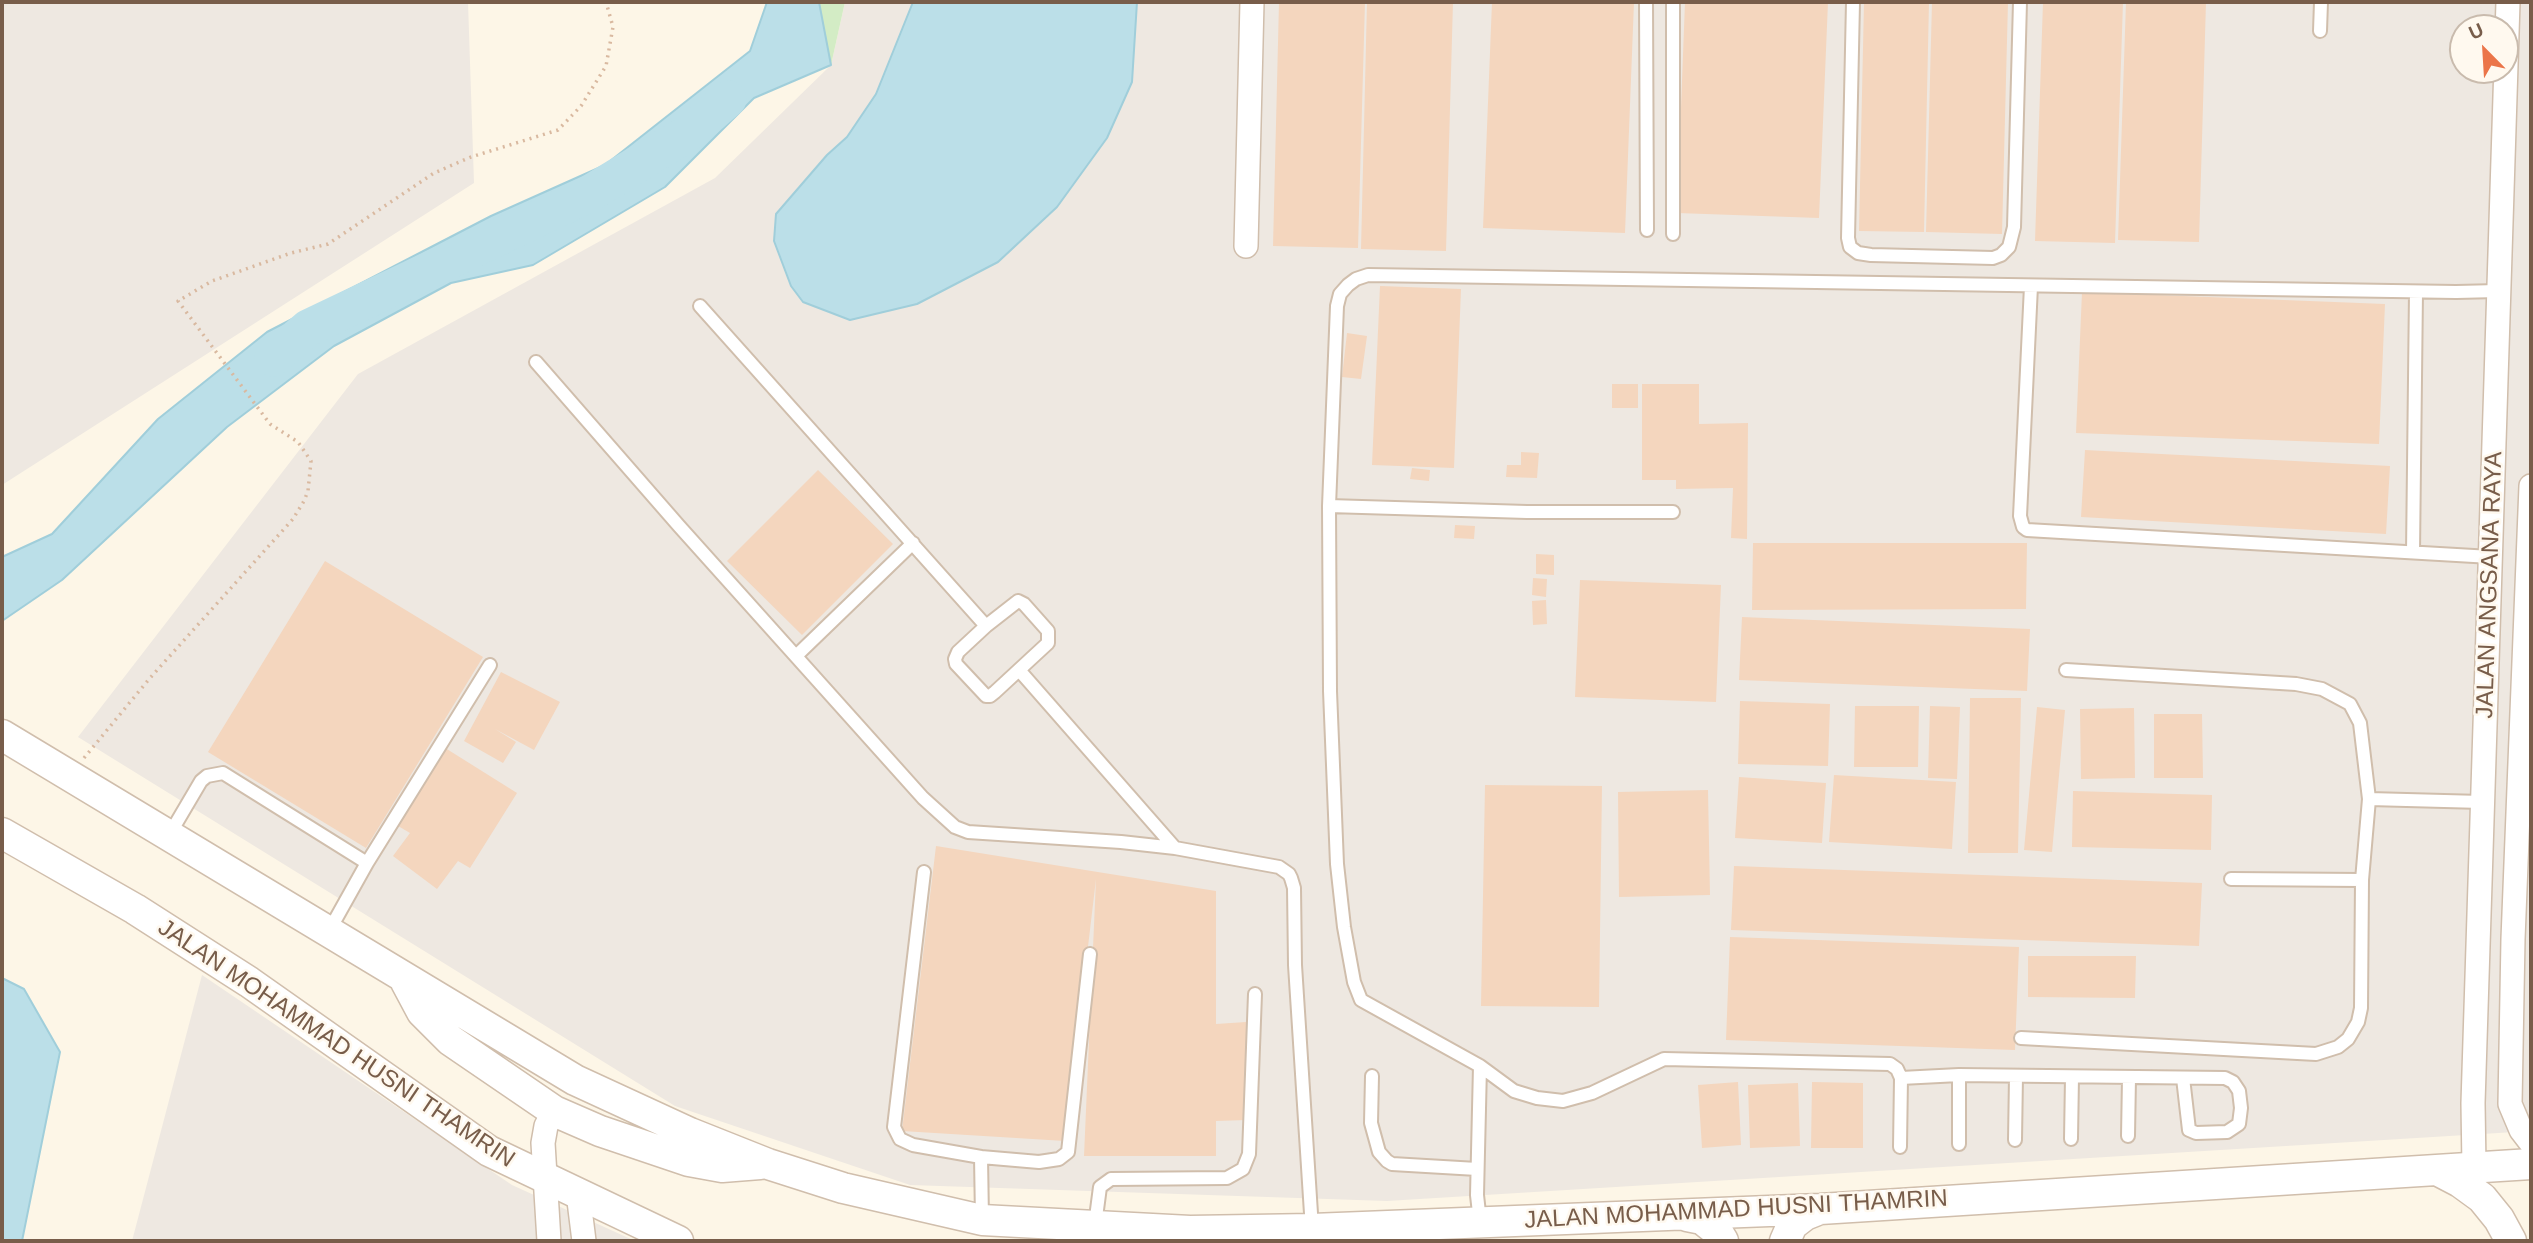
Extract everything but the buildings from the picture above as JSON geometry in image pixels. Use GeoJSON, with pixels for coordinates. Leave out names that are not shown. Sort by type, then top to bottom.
{"type":"FeatureCollection","features":[{"type":"Feature","properties":{"kind":"street"},"geometry":{"type":"LineString","coordinates":[[1246,246],[1252,2]]}},
{"type":"Feature","properties":{"kind":"street","name":"JALAN ANGSANA RAYA"},"geometry":{"type":"LineString","coordinates":[[2474,1167],[2473,1103],[2508,2]]}},
{"type":"Feature","properties":{"kind":"street","name":"JALAN ANGSANA RAYA"},"geometry":{"type":"LineString","coordinates":[[2531,486],[2510,1104],[2521,1130],[2531,1143]]}},
{"type":"Feature","properties":{"kind":"street","name":"JALAN MOHAMMAD HUSNI THAMRIN"},"geometry":{"type":"LineString","coordinates":[[2,735],[575,1080],[690,1133],[768,1164],[843,1188],[982,1220],[1190,1231],[1312,1229],[1819,1209],[2531,1164]]}},
{"type":"Feature","properties":{"kind":"street","name":"JALAN MOHAMMAD HUSNI THAMRIN"},"geometry":{"type":"LineString","coordinates":[[2,833],[135,909],[214,960],[489,1151],[678,1241]]}},
{"type":"Feature","properties":{"kind":"street"},"geometry":{"type":"LineString","coordinates":[[404,978],[422,1012],[450,1040],[554,1111],[600,1131],[689,1161],[722,1167],[768,1164]]}},
{"type":"Feature","properties":{"kind":"street"},"geometry":{"type":"LineString","coordinates":[[549,1241],[544,1133],[554,1111]]}},
{"type":"Feature","properties":{"kind":"street"},"geometry":{"type":"LineString","coordinates":[[2474,1167],[2498,1206],[2531,1241]]}},
{"type":"Feature","properties":{"kind":"street"},"geometry":{"type":"LineString","coordinates":[[2436,1169],[2482,1198],[2499,1219],[2511,1241]]}},
{"type":"Feature","properties":{"kind":"street"},"geometry":{"type":"LineString","coordinates":[[578,1193],[584,1241]]}},
{"type":"Feature","properties":{"kind":"street"},"geometry":{"type":"LineString","coordinates":[[1784,1241],[1792,1225],[1819,1209]]}},
{"type":"Feature","properties":{"kind":"street"},"geometry":{"type":"LineString","coordinates":[[1683,1215],[1702,1219],[1717,1231],[1723,1241]]}},
{"type":"Feature","properties":{"kind":"lane"},"geometry":{"type":"LineString","coordinates":[[1646,2],[1647,230]]}},
{"type":"Feature","properties":{"kind":"lane"},"geometry":{"type":"LineString","coordinates":[[1673,2],[1673,234]]}},
{"type":"Feature","properties":{"kind":"lane"},"geometry":{"type":"LineString","coordinates":[[1853,2],[1848,238],[1850,247],[1858,253],[1871,254],[1993,257],[2001,255],[2010,247],[2014,226],[2020,2]]}},
{"type":"Feature","properties":{"kind":"lane"},"geometry":{"type":"LineString","coordinates":[[2320,31],[2321,2]]}},
{"type":"Feature","properties":{"kind":"lane"},"geometry":{"type":"LineString","coordinates":[[1900,1147],[1900,1078],[1897,1069],[1890,1065],[1664,1059],[1592,1093],[1563,1101],[1537,1098],[1514,1091],[1480,1066],[1361,1000],[1354,982],[1344,927],[1336,850],[1330,691],[1329,506],[1337,306],[1340,294],[1356,279],[1368,275],[2416,292],[2498,291]]}},
{"type":"Feature","properties":{"kind":"lane"},"geometry":{"type":"LineString","coordinates":[[2031,286],[2020,516],[2023,527],[2027,530],[2491,557]]}},
{"type":"Feature","properties":{"kind":"lane"},"geometry":{"type":"LineString","coordinates":[[2413,552],[2416,292]]}},
{"type":"Feature","properties":{"kind":"lane"},"geometry":{"type":"LineString","coordinates":[[700,306],[986,626]]}},
{"type":"Feature","properties":{"kind":"lane"},"geometry":{"type":"LineString","coordinates":[[536,362],[923,798],[955,827],[968,832],[1175,848],[1279,867],[1286,871],[1294,888],[1295,965],[1312,1229]]}},
{"type":"Feature","properties":{"kind":"lane"},"geometry":{"type":"LineString","coordinates":[[1329,506],[1527,512],[1673,512]]}},
{"type":"Feature","properties":{"kind":"lane"},"geometry":{"type":"LineString","coordinates":[[796,656],[914,543]]}},
{"type":"Feature","properties":{"kind":"lane"},"geometry":{"type":"LineString","coordinates":[[1018,601],[1024,604],[1048,631],[1048,643],[990,696],[986,696],[956,664],[958,652],[986,626],[1018,601]]}},
{"type":"Feature","properties":{"kind":"lane"},"geometry":{"type":"LineString","coordinates":[[328,932],[367,863],[490,665]]}},
{"type":"Feature","properties":{"kind":"lane"},"geometry":{"type":"LineString","coordinates":[[1019,670],[1175,848]]}},
{"type":"Feature","properties":{"kind":"lane"},"geometry":{"type":"LineString","coordinates":[[2021,1038],[2316,1054],[2338,1047],[2348,1039],[2358,1022],[2361,1008],[2362,880],[2369,799],[2360,723],[2350,704],[2322,689],[2296,684],[2066,670]]}},
{"type":"Feature","properties":{"kind":"lane"},"geometry":{"type":"LineString","coordinates":[[168,837],[201,781],[207,776],[223,773],[367,863]]}},
{"type":"Feature","properties":{"kind":"lane"},"geometry":{"type":"LineString","coordinates":[[2369,799],[2483,802]]}},
{"type":"Feature","properties":{"kind":"lane"},"geometry":{"type":"LineString","coordinates":[[924,872],[894,1127],[900,1139],[913,1145],[981,1157],[1039,1162],[1059,1159],[1068,1152],[1090,954]]}},
{"type":"Feature","properties":{"kind":"lane"},"geometry":{"type":"LineString","coordinates":[[2231,879],[2362,880]]}},
{"type":"Feature","properties":{"kind":"lane"},"geometry":{"type":"LineString","coordinates":[[1095,1228],[1100,1188],[1111,1179],[1227,1178],[1243,1169],[1249,1154],[1255,994]]}},
{"type":"Feature","properties":{"kind":"lane"},"geometry":{"type":"LineString","coordinates":[[1480,1066],[1480,1222]]}},
{"type":"Feature","properties":{"kind":"lane"},"geometry":{"type":"LineString","coordinates":[[1900,1078],[1959,1075],[2225,1078],[2233,1082],[2239,1091],[2239,1124],[2227,1132],[2196,1133],[2189,1130],[2183,1078]]}},
{"type":"Feature","properties":{"kind":"lane"},"geometry":{"type":"LineString","coordinates":[[1959,1075],[1959,1144]]}},
{"type":"Feature","properties":{"kind":"lane"},"geometry":{"type":"LineString","coordinates":[[1372,1076],[1371,1123],[1379,1152],[1387,1161],[1392,1164],[1478,1169]]}},
{"type":"Feature","properties":{"kind":"lane"},"geometry":{"type":"LineString","coordinates":[[2015,1140],[2016,1076]]}},
{"type":"Feature","properties":{"kind":"lane"},"geometry":{"type":"LineString","coordinates":[[2071,1139],[2072,1077]]}},
{"type":"Feature","properties":{"kind":"lane"},"geometry":{"type":"LineString","coordinates":[[2128,1136],[2129,1078]]}},
{"type":"Feature","properties":{"kind":"lane"},"geometry":{"type":"LineString","coordinates":[[981,1157],[982,1220]]}},
{"type":"Feature","properties":{"kind":"path"},"geometry":{"type":"LineString","coordinates":[[69,775],[150,678],[293,519],[304,501],[312,461],[298,442],[270,424],[178,301],[212,281],[291,253],[328,244],[434,173],[471,157],[558,130],[581,106],[606,66],[613,27],[606,2]]}},
{"type":"Feature","properties":{"kind":"shaded area"},"geometry":{"type":"Polygon","coordinates":[[[2,2],[468,2],[474,183],[2,485],[2,2]]]}},
{"type":"Feature","properties":{"kind":"shaded area"},"geometry":{"type":"Polygon","coordinates":[[[845,2],[2531,2],[2531,1131],[1387,1201],[910,1185],[675,1106],[78,737],[358,374],[715,178],[831,65],[845,2]]]}},
{"type":"Feature","properties":{"kind":"shaded area"},"geometry":{"type":"Polygon","coordinates":[[[202,975],[512,1185],[635,1241],[132,1241],[202,975]]]}},
{"type":"Feature","properties":{"kind":"green space"},"geometry":{"type":"Polygon","coordinates":[[[819,2],[845,2],[831,65],[819,2]]]}},
{"type":"Feature","properties":{"kind":"water"},"geometry":{"type":"Polygon","coordinates":[[[767,2],[819,2],[831,65],[754,98],[665,187],[533,265],[451,283],[334,346],[227,427],[62,580],[2,621],[2,557],[52,534],[158,419],[267,332],[491,216],[605,165],[750,51],[767,2]]]}},
{"type":"Feature","properties":{"kind":"water"},"geometry":{"type":"Polygon","coordinates":[[[913,2],[1137,2],[1132,82],[1107,138],[1057,207],[998,262],[917,304],[850,320],[803,302],[791,286],[774,241],[776,214],[827,155],[847,137],[876,94],[913,2]]]}},
{"type":"Feature","properties":{"kind":"water"},"geometry":{"type":"Polygon","coordinates":[[[2,978],[24,989],[60,1052],[22,1241],[2,1241],[2,978]]]}},
{"type":"Feature","properties":{"kind":"waterway"},"geometry":{"type":"LineString","coordinates":[[273,358],[308,328],[589,194],[690,132],[728,99]]}}]}
